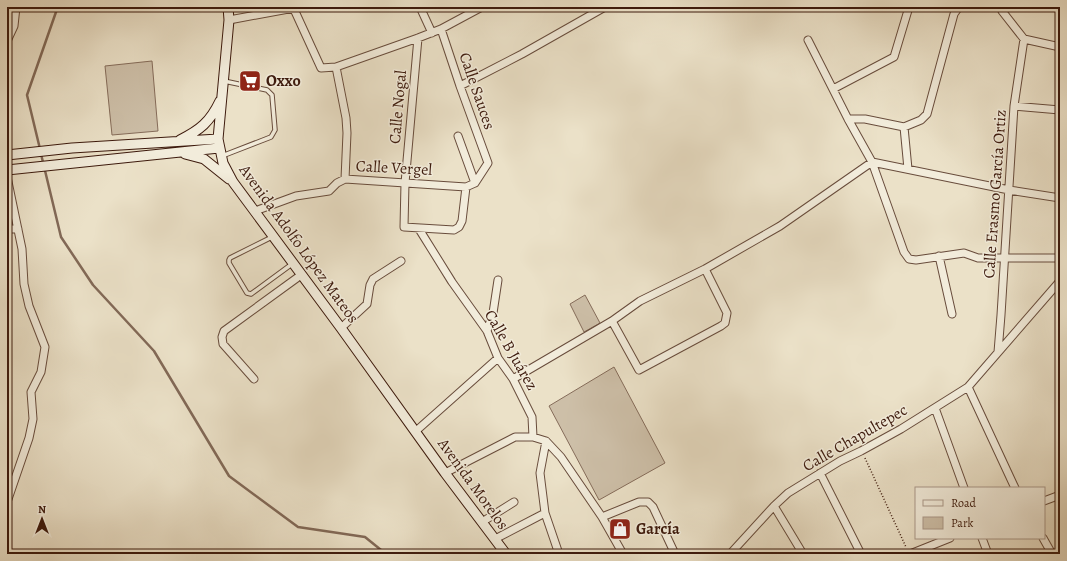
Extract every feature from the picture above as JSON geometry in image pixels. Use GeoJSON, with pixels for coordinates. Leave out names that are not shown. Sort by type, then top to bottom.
{"type":"FeatureCollection","features":[{"type":"Feature","properties":{"kind":"main road","name":"Avenida Adolfo López Mateos"},"geometry":{"type":"LineString","coordinates":[[228,7],[229,20],[220,148],[223,163],[233,182],[292,264],[416,431]]}},
{"type":"Feature","properties":{"kind":"main road"},"geometry":{"type":"LineString","coordinates":[[174,142],[204,126],[214,114],[223,93]]}},
{"type":"Feature","properties":{"kind":"main road"},"geometry":{"type":"LineString","coordinates":[[7,155],[72,148],[174,142],[220,148]]}},
{"type":"Feature","properties":{"kind":"main road"},"geometry":{"type":"LineString","coordinates":[[161,143],[166,153]]}},
{"type":"Feature","properties":{"kind":"main road"},"geometry":{"type":"LineString","coordinates":[[7,170],[220,148]]}},
{"type":"Feature","properties":{"kind":"main road"},"geometry":{"type":"LineString","coordinates":[[166,153],[193,155],[204,159],[233,182]]}},
{"type":"Feature","properties":{"kind":"main road","name":"Avenida Morelos"},"geometry":{"type":"LineString","coordinates":[[416,431],[445,473],[506,554]]}},
{"type":"Feature","properties":{"kind":"street"},"geometry":{"type":"LineString","coordinates":[[7,41],[14,26],[16,7]]}},
{"type":"Feature","properties":{"kind":"street"},"geometry":{"type":"LineString","coordinates":[[229,20],[294,7],[321,68],[336,67],[432,33],[482,7]]}},
{"type":"Feature","properties":{"kind":"street"},"geometry":{"type":"LineString","coordinates":[[420,7],[432,33]]}},
{"type":"Feature","properties":{"kind":"street"},"geometry":{"type":"LineString","coordinates":[[460,86],[522,54],[597,9],[605,7]]}},
{"type":"Feature","properties":{"kind":"street"},"geometry":{"type":"LineString","coordinates":[[833,89],[894,58],[909,7]]}},
{"type":"Feature","properties":{"kind":"street"},"geometry":{"type":"LineString","coordinates":[[848,119],[865,119],[904,127],[921,120],[927,114],[954,14],[959,7]]}},
{"type":"Feature","properties":{"kind":"street"},"geometry":{"type":"LineString","coordinates":[[1000,7],[1024,39],[1060,47]]}},
{"type":"Feature","properties":{"kind":"street","name":"Calle Sauces"},"geometry":{"type":"LineString","coordinates":[[441,29],[488,163],[475,183]]}},
{"type":"Feature","properties":{"kind":"street","name":"Calle Nogal"},"geometry":{"type":"LineString","coordinates":[[418,38],[405,183],[404,226],[419,229]]}},
{"type":"Feature","properties":{"kind":"street","name":"Calle Erasmo García Ortiz"},"geometry":{"type":"LineString","coordinates":[[998,352],[1014,106],[1024,39]]}},
{"type":"Feature","properties":{"kind":"street"},"geometry":{"type":"LineString","coordinates":[[808,40],[848,119],[872,162],[904,252],[909,259],[916,260],[964,253],[978,258],[1060,258]]}},
{"type":"Feature","properties":{"kind":"street"},"geometry":{"type":"LineString","coordinates":[[336,67],[346,118],[347,133],[345,179]]}},
{"type":"Feature","properties":{"kind":"street"},"geometry":{"type":"LineString","coordinates":[[1014,106],[1060,110]]}},
{"type":"Feature","properties":{"kind":"street"},"geometry":{"type":"LineString","coordinates":[[904,127],[908,169]]}},
{"type":"Feature","properties":{"kind":"street"},"geometry":{"type":"LineString","coordinates":[[419,229],[454,230],[460,227],[466,187],[475,183],[458,136]]}},
{"type":"Feature","properties":{"kind":"street"},"geometry":{"type":"LineString","coordinates":[[513,379],[612,321],[640,301],[705,269],[780,226],[872,162],[1009,190],[1060,198]]}},
{"type":"Feature","properties":{"kind":"street"},"geometry":{"type":"LineString","coordinates":[[7,177],[22,248],[29,306],[45,346],[41,372],[31,392],[33,419],[29,438],[10,483],[7,502]]}},
{"type":"Feature","properties":{"kind":"street","name":"Calle Vergel"},"geometry":{"type":"LineString","coordinates":[[255,211],[296,196],[329,191],[337,183],[345,179],[466,187]]}},
{"type":"Feature","properties":{"kind":"street"},"geometry":{"type":"LineString","coordinates":[[7,229],[18,229]]}},
{"type":"Feature","properties":{"kind":"street","name":"Calle B Juárez"},"geometry":{"type":"LineString","coordinates":[[419,229],[452,282],[487,331],[498,358],[513,379],[532,417],[533,437]]}},
{"type":"Feature","properties":{"kind":"street"},"geometry":{"type":"LineString","coordinates":[[940,256],[952,314]]}},
{"type":"Feature","properties":{"kind":"street"},"geometry":{"type":"LineString","coordinates":[[341,328],[367,304],[370,285],[373,279],[401,261]]}},
{"type":"Feature","properties":{"kind":"street"},"geometry":{"type":"LineString","coordinates":[[612,321],[640,370],[721,326],[725,323],[727,313],[705,269]]}},
{"type":"Feature","properties":{"kind":"street"},"geometry":{"type":"LineString","coordinates":[[254,379],[223,344],[222,337],[224,331],[301,275]]}},
{"type":"Feature","properties":{"kind":"street"},"geometry":{"type":"LineString","coordinates":[[487,331],[493,313],[498,280]]}},
{"type":"Feature","properties":{"kind":"street","name":"Calle Chapultepec"},"geometry":{"type":"LineString","coordinates":[[730,554],[788,493],[840,461],[862,451],[936,408],[968,387],[1060,281]]}},
{"type":"Feature","properties":{"kind":"street"},"geometry":{"type":"LineString","coordinates":[[416,431],[498,358]]}},
{"type":"Feature","properties":{"kind":"street"},"geometry":{"type":"LineString","coordinates":[[968,387],[1015,487]]}},
{"type":"Feature","properties":{"kind":"street"},"geometry":{"type":"LineString","coordinates":[[936,408],[964,487]]}},
{"type":"Feature","properties":{"kind":"street"},"geometry":{"type":"LineString","coordinates":[[445,473],[515,437],[533,437],[546,441],[561,457],[602,517],[623,554]]}},
{"type":"Feature","properties":{"kind":"street"},"geometry":{"type":"LineString","coordinates":[[546,441],[540,473],[545,513],[559,554]]}},
{"type":"Feature","properties":{"kind":"street"},"geometry":{"type":"LineString","coordinates":[[820,473],[861,554]]}},
{"type":"Feature","properties":{"kind":"street"},"geometry":{"type":"LineString","coordinates":[[1045,501],[1060,495]]}},
{"type":"Feature","properties":{"kind":"street"},"geometry":{"type":"LineString","coordinates":[[482,522],[514,502]]}},
{"type":"Feature","properties":{"kind":"street"},"geometry":{"type":"LineString","coordinates":[[602,517],[639,502],[648,502],[653,506],[675,554]]}},
{"type":"Feature","properties":{"kind":"street"},"geometry":{"type":"LineString","coordinates":[[774,506],[803,554]]}},
{"type":"Feature","properties":{"kind":"street"},"geometry":{"type":"LineString","coordinates":[[495,539],[545,513]]}},
{"type":"Feature","properties":{"kind":"street"},"geometry":{"type":"LineString","coordinates":[[908,551],[947,539]]}},
{"type":"Feature","properties":{"kind":"street"},"geometry":{"type":"LineString","coordinates":[[982,539],[988,554]]}},
{"type":"Feature","properties":{"kind":"street"},"geometry":{"type":"LineString","coordinates":[[1044,539],[1052,554]]}},
{"type":"Feature","properties":{"kind":"lane"},"geometry":{"type":"LineString","coordinates":[[220,148],[272,137],[275,130],[272,95],[270,92],[267,90],[224,81]]}},
{"type":"Feature","properties":{"kind":"lane"},"geometry":{"type":"LineString","coordinates":[[273,237],[230,258],[229,260],[229,263],[247,293],[251,294],[292,264]]}},
{"type":"Feature","properties":{"kind":"path"},"geometry":{"type":"LineString","coordinates":[[862,451],[908,551]]}},
{"type":"Feature","properties":{"kind":"green space"},"geometry":{"type":"Polygon","coordinates":[[[152,61],[158,131],[112,135],[105,66],[152,61]]]}},
{"type":"Feature","properties":{"kind":"green space"},"geometry":{"type":"Polygon","coordinates":[[[585,295],[600,323],[584,332],[570,304],[585,295]]]}},
{"type":"Feature","properties":{"kind":"green space"},"geometry":{"type":"Polygon","coordinates":[[[614,367],[665,463],[599,500],[549,406],[614,367]]]}},
{"type":"Feature","properties":{"kind":"waterway"},"geometry":{"type":"LineString","coordinates":[[40,149],[27,95],[56,12],[55,7]]}},
{"type":"Feature","properties":{"kind":"waterway"},"geometry":{"type":"LineString","coordinates":[[41,154],[61,237],[93,285],[154,351],[229,476],[298,527],[365,537],[386,554]]}},
{"type":"Feature","properties":{"kind":"place","name":"Oxxo"},"geometry":{"type":"Point","coordinates":[250,81]}},
{"type":"Feature","properties":{"kind":"place","name":"García"},"geometry":{"type":"Point","coordinates":[620,529]}}]}
